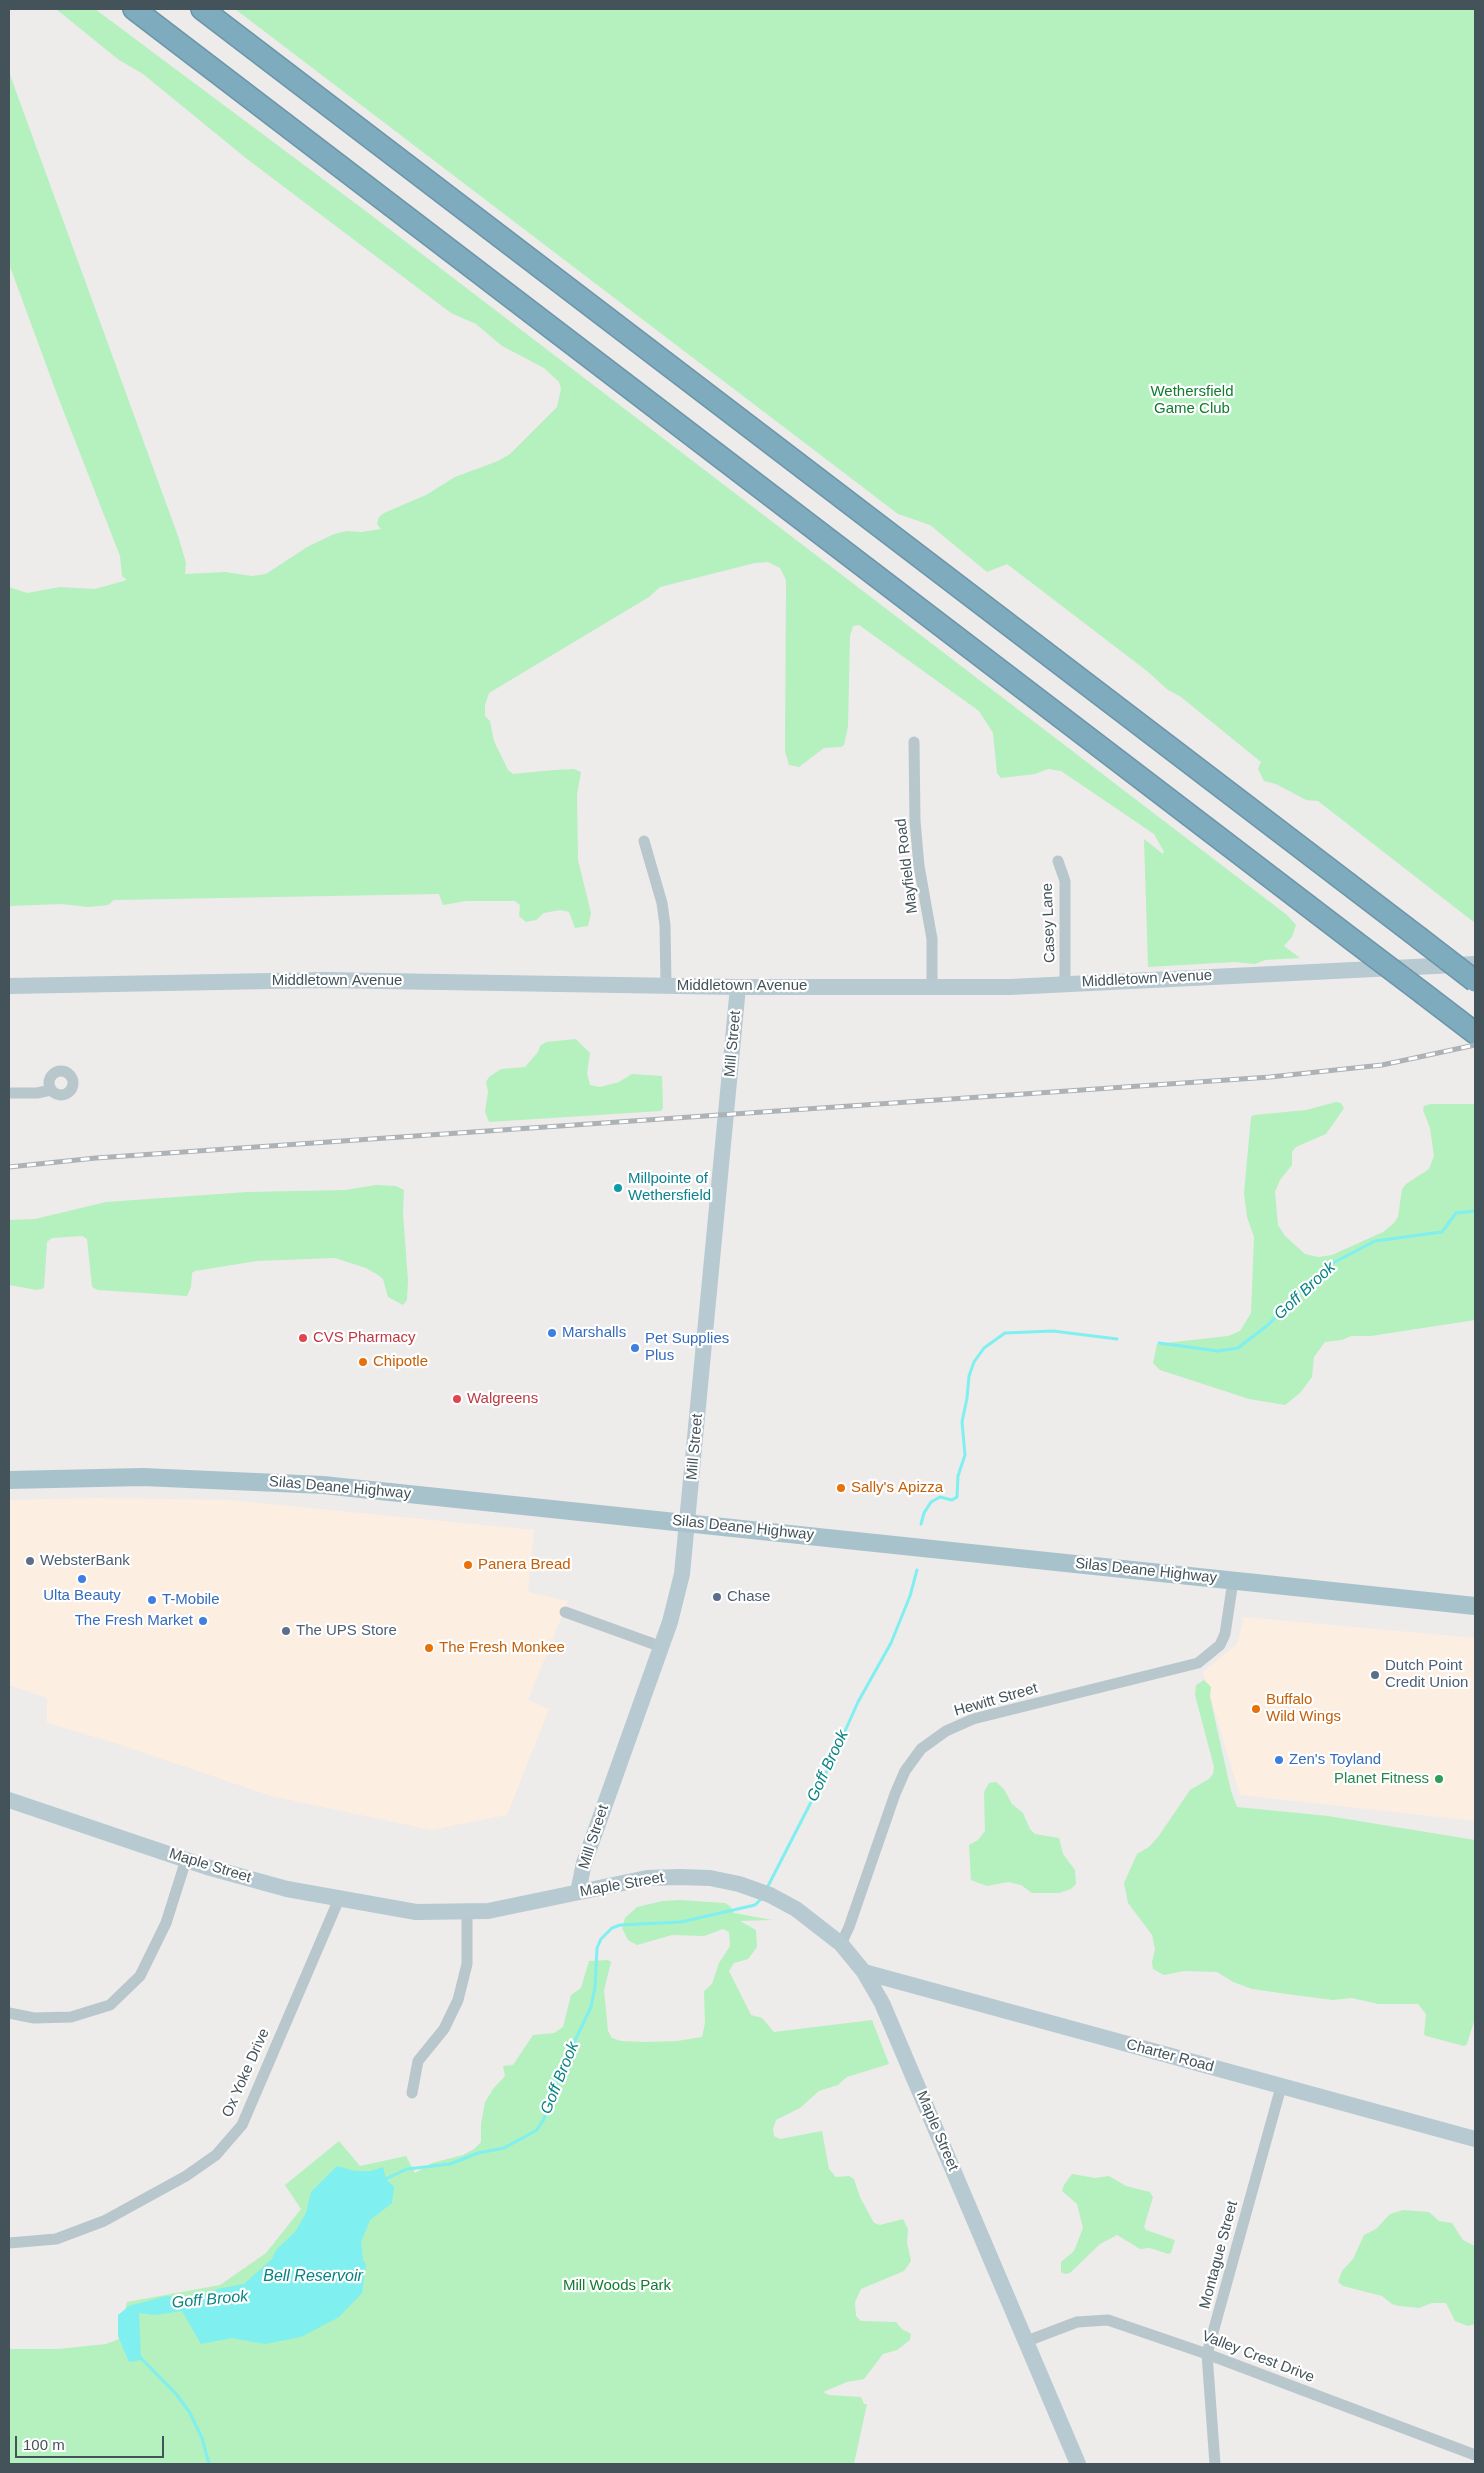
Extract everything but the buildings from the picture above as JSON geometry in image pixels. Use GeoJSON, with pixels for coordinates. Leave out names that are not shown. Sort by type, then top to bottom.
{"type":"FeatureCollection","features":[{"type":"Feature","properties":{"kind":"highway"},"geometry":{"type":"LineString","coordinates":[[134,9],[1468,1028]]}},
{"type":"Feature","properties":{"kind":"highway"},"geometry":{"type":"LineString","coordinates":[[202,9],[1475,981]]}},
{"type":"Feature","properties":{"kind":"main road","name":"Silas Deane Highway"},"geometry":{"type":"LineString","coordinates":[[9,1480],[143,1477],[257,1481],[394,1492],[1475,1606]]}},
{"type":"Feature","properties":{"kind":"street","name":"Mayfield Road"},"geometry":{"type":"LineString","coordinates":[[914,742],[917,839],[919,866],[932,939],[932,987]]}},
{"type":"Feature","properties":{"kind":"street"},"geometry":{"type":"LineString","coordinates":[[644,840],[662,903],[666,986]]}},
{"type":"Feature","properties":{"kind":"street","name":"Casey Lane"},"geometry":{"type":"LineString","coordinates":[[1058,861],[1064,882],[1065,984]]}},
{"type":"Feature","properties":{"kind":"street","name":"Middletown Avenue"},"geometry":{"type":"LineString","coordinates":[[9,986],[323,980],[738,987],[932,987],[1065,984],[1475,964]]}},
{"type":"Feature","properties":{"kind":"street","name":"Mill Street"},"geometry":{"type":"LineString","coordinates":[[578,1892],[584,1862],[662,1647],[677,1597],[688,1523],[738,987]]}},
{"type":"Feature","properties":{"kind":"street"},"geometry":{"type":"LineString","coordinates":[[9,1093],[38,1093],[51,1090]]}},
{"type":"Feature","properties":{"kind":"street","name":"Hewitt Street"},"geometry":{"type":"LineString","coordinates":[[841,1944],[849,1927],[895,1794],[905,1771],[921,1749],[946,1731],[973,1719],[1198,1663],[1220,1645],[1225,1634],[1233,1581]]}},
{"type":"Feature","properties":{"kind":"street"},"geometry":{"type":"LineString","coordinates":[[565,1612],[662,1647]]}},
{"type":"Feature","properties":{"kind":"street","name":"Maple Street"},"geometry":{"type":"LineString","coordinates":[[9,1800],[186,1860],[287,1889],[339,1900],[416,1912],[467,1913],[488,1911],[647,1878],[679,1876],[710,1878],[764,1893],[796,1909],[841,1944],[864,1972],[882,2003],[1078,2464]]}},
{"type":"Feature","properties":{"kind":"street"},"geometry":{"type":"LineString","coordinates":[[9,2013],[34,2018],[71,2017],[110,2005],[140,1976],[166,1923],[186,1860]]}},
{"type":"Feature","properties":{"kind":"street","name":"Ox Yoke Drive"},"geometry":{"type":"LineString","coordinates":[[9,2243],[56,2239],[104,2221],[186,2176],[216,2155],[242,2124],[339,1900]]}},
{"type":"Feature","properties":{"kind":"street"},"geometry":{"type":"LineString","coordinates":[[412,2093],[418,2062],[444,2029],[458,2000],[466,1964],[467,1913]]}},
{"type":"Feature","properties":{"kind":"street","name":"Charter Road"},"geometry":{"type":"LineString","coordinates":[[864,1972],[1475,2139]]}},
{"type":"Feature","properties":{"kind":"street","name":"Montague Street"},"geometry":{"type":"LineString","coordinates":[[1215,2464],[1207,2354],[1281,2087]]}},
{"type":"Feature","properties":{"kind":"street","name":"Valley Crest Drive"},"geometry":{"type":"LineString","coordinates":[[1027,2341],[1077,2322],[1108,2320],[1207,2354],[1475,2455]]}},
{"type":"Feature","properties":{"kind":"shaded area"},"geometry":{"type":"Polygon","coordinates":[[[98,1498],[230,1500],[534,1530],[528,1592],[568,1601],[528,1700],[549,1709],[507,1815],[431,1830],[271,1796],[115,1743],[47,1723],[47,1698],[9,1685],[9,1500],[98,1498]]]}},
{"type":"Feature","properties":{"kind":"shaded area"},"geometry":{"type":"Polygon","coordinates":[[[1244,1617],[1475,1638],[1475,1821],[1240,1795],[1203,1672],[1237,1644],[1244,1617]]]}},
{"type":"Feature","properties":{"kind":"green space"},"geometry":{"type":"Polygon","coordinates":[[[56,9],[95,9],[363,209],[1287,915],[1296,925],[1292,937],[1284,946],[1300,958],[1265,960],[1255,964],[1235,962],[1148,967],[1144,839],[1163,854],[1164,852],[1154,834],[1061,771],[1048,769],[1035,774],[1001,778],[997,773],[993,733],[979,711],[859,625],[853,626],[850,636],[848,727],[844,745],[841,747],[824,748],[799,767],[789,765],[785,751],[786,580],[780,568],[768,562],[755,563],[660,587],[649,597],[489,693],[485,705],[485,716],[490,721],[494,741],[508,770],[513,774],[574,769],[581,772],[577,795],[578,860],[591,913],[588,926],[575,928],[569,912],[560,910],[544,913],[536,920],[526,922],[519,916],[520,905],[515,901],[466,901],[443,905],[439,894],[114,900],[108,905],[88,907],[61,904],[9,906],[9,587],[27,593],[60,587],[95,589],[127,580],[122,576],[120,556],[9,264],[9,72],[178,536],[186,563],[185,574],[225,572],[252,576],[266,574],[307,547],[334,534],[347,531],[361,532],[381,529],[377,524],[379,517],[384,513],[426,495],[455,477],[498,461],[510,454],[557,407],[561,389],[559,382],[544,368],[502,346],[476,324],[451,313],[247,159],[143,74],[119,60],[56,9]]]}},
{"type":"Feature","properties":{"kind":"green space","name":"Wethersfield Game Club"},"geometry":{"type":"Polygon","coordinates":[[[235,9],[1475,9],[1475,923],[1318,801],[1306,800],[1276,784],[1264,781],[1258,769],[1261,762],[1181,697],[1168,690],[1147,671],[1007,564],[987,572],[930,525],[898,514],[235,9]]]}},
{"type":"Feature","properties":{"kind":"green space"},"geometry":{"type":"Polygon","coordinates":[[[576,1039],[590,1053],[587,1073],[590,1085],[600,1087],[619,1082],[632,1074],[662,1076],[663,1108],[661,1111],[489,1122],[485,1112],[488,1092],[486,1082],[489,1077],[501,1069],[525,1067],[538,1052],[540,1046],[546,1042],[576,1039]]]}},
{"type":"Feature","properties":{"kind":"green space"},"geometry":{"type":"Polygon","coordinates":[[[1336,1102],[1341,1103],[1344,1108],[1338,1117],[1326,1134],[1296,1147],[1292,1152],[1292,1165],[1280,1180],[1275,1192],[1278,1225],[1285,1236],[1305,1254],[1318,1257],[1332,1255],[1383,1232],[1394,1223],[1398,1217],[1402,1189],[1406,1184],[1429,1169],[1434,1156],[1430,1128],[1423,1110],[1424,1106],[1431,1104],[1475,1104],[1475,1320],[1371,1336],[1351,1336],[1342,1340],[1325,1342],[1314,1357],[1312,1377],[1300,1393],[1285,1405],[1249,1399],[1160,1370],[1153,1363],[1157,1344],[1228,1336],[1240,1331],[1251,1313],[1254,1237],[1247,1217],[1244,1193],[1251,1117],[1254,1115],[1306,1110],[1336,1102]]]}},
{"type":"Feature","properties":{"kind":"green space"},"geometry":{"type":"Polygon","coordinates":[[[376,1185],[396,1186],[404,1190],[403,1213],[408,1281],[407,1300],[403,1305],[388,1297],[383,1279],[378,1275],[366,1268],[335,1258],[257,1261],[195,1271],[192,1273],[191,1287],[187,1296],[98,1290],[92,1287],[87,1239],[82,1236],[52,1238],[47,1242],[44,1288],[37,1290],[9,1285],[9,1220],[35,1219],[106,1202],[247,1192],[345,1190],[376,1185]]]}},
{"type":"Feature","properties":{"kind":"green space"},"geometry":{"type":"Polygon","coordinates":[[[1204,1680],[1211,1687],[1210,1697],[1231,1791],[1237,1807],[1328,1816],[1475,1840],[1475,2018],[1467,2044],[1464,2046],[1426,2036],[1424,2034],[1426,2014],[1418,2004],[1378,2004],[1352,1998],[1333,2000],[1294,1995],[1252,1989],[1233,1982],[1217,1972],[1184,1971],[1164,1975],[1153,1969],[1152,1962],[1155,1949],[1152,1935],[1128,1903],[1124,1883],[1137,1854],[1149,1847],[1158,1837],[1190,1790],[1209,1779],[1213,1774],[1214,1767],[1195,1695],[1196,1685],[1204,1680]]]}},
{"type":"Feature","properties":{"kind":"green space"},"geometry":{"type":"Polygon","coordinates":[[[996,1782],[1004,1789],[1012,1804],[1023,1813],[1030,1829],[1035,1834],[1059,1838],[1063,1854],[1075,1870],[1076,1884],[1071,1889],[1059,1893],[1032,1893],[1021,1885],[1008,1882],[987,1886],[971,1880],[969,1845],[978,1840],[985,1831],[984,1792],[989,1783],[996,1782]]]}},
{"type":"Feature","properties":{"kind":"green space","name":"Mill Woods Park"},"geometry":{"type":"Polygon","coordinates":[[[680,1900],[725,1903],[730,1906],[734,1913],[772,1920],[740,1921],[756,1930],[757,1947],[748,1959],[734,1963],[729,1971],[751,2015],[762,2018],[774,2032],[872,2020],[889,2064],[847,2077],[838,2085],[819,2091],[800,2108],[776,2120],[773,2129],[774,2136],[780,2139],[822,2131],[829,2169],[836,2177],[849,2176],[854,2179],[860,2197],[874,2223],[880,2225],[903,2219],[908,2229],[907,2243],[911,2261],[904,2271],[861,2289],[855,2302],[856,2316],[861,2321],[896,2322],[902,2329],[911,2334],[910,2340],[897,2350],[883,2354],[864,2379],[847,2382],[823,2392],[829,2395],[861,2397],[864,2404],[867,2404],[854,2464],[9,2464],[9,2349],[58,2349],[106,2344],[119,2339],[127,2302],[220,2285],[266,2253],[301,2209],[285,2185],[339,2141],[360,2166],[406,2156],[415,2173],[432,2163],[463,2155],[474,2149],[481,2142],[481,2124],[485,2102],[493,2089],[505,2076],[503,2066],[513,2065],[533,2035],[554,2033],[563,2027],[571,1995],[581,1988],[589,1961],[608,1960],[611,1962],[604,1990],[608,2031],[612,2038],[621,2041],[645,2042],[677,2041],[702,2037],[705,2023],[704,1991],[712,1984],[719,1963],[730,1946],[729,1932],[723,1929],[704,1936],[672,1935],[637,1945],[628,1940],[622,1928],[625,1918],[637,1907],[662,1901],[680,1900]]]}},
{"type":"Feature","properties":{"kind":"green space"},"geometry":{"type":"Polygon","coordinates":[[[1072,2174],[1095,2178],[1109,2176],[1126,2186],[1150,2192],[1153,2197],[1144,2227],[1146,2230],[1175,2240],[1171,2253],[1168,2254],[1150,2248],[1140,2249],[1117,2235],[1100,2244],[1070,2273],[1064,2274],[1061,2272],[1061,2262],[1074,2251],[1083,2228],[1077,2204],[1062,2191],[1072,2174]]]}},
{"type":"Feature","properties":{"kind":"green space"},"geometry":{"type":"Polygon","coordinates":[[[1403,2210],[1429,2212],[1439,2221],[1452,2223],[1463,2240],[1475,2246],[1475,2324],[1468,2326],[1455,2321],[1446,2303],[1432,2303],[1419,2308],[1399,2306],[1392,2304],[1382,2296],[1343,2286],[1338,2282],[1342,2271],[1353,2259],[1364,2235],[1376,2229],[1390,2214],[1403,2210]]]}},
{"type":"Feature","properties":{"kind":"water","name":"Bell Reservoir"},"geometry":{"type":"Polygon","coordinates":[[[337,2166],[355,2171],[371,2171],[383,2167],[386,2179],[394,2187],[392,2203],[370,2220],[361,2242],[363,2260],[366,2265],[362,2293],[339,2317],[301,2337],[265,2344],[232,2338],[201,2344],[182,2311],[155,2315],[139,2313],[141,2360],[129,2362],[118,2336],[118,2315],[129,2306],[166,2296],[193,2299],[218,2289],[244,2284],[272,2259],[276,2250],[295,2232],[306,2213],[311,2192],[337,2166]]]}},
{"type":"Feature","properties":{"kind":"waterway","name":"Goff Brook"},"geometry":{"type":"LineString","coordinates":[[1159,1343],[1218,1351],[1238,1348],[1268,1325],[1305,1286],[1331,1264],[1375,1241],[1442,1232],[1456,1213],[1475,1211]]}},
{"type":"Feature","properties":{"kind":"waterway","name":"Goff Brook"},"geometry":{"type":"LineString","coordinates":[[921,1524],[924,1513],[931,1502],[940,1497],[952,1500],[957,1497],[958,1476],[965,1455],[962,1422],[969,1376],[974,1362],[984,1348],[1005,1333],[1053,1331],[1117,1339]]}},
{"type":"Feature","properties":{"kind":"waterway","name":"Goff Brook"},"geometry":{"type":"LineString","coordinates":[[767,1888],[828,1769],[858,1702],[891,1643],[910,1596],[917,1570]]}},
{"type":"Feature","properties":{"kind":"waterway","name":"Goff Brook"},"geometry":{"type":"LineString","coordinates":[[383,2180],[407,2169],[450,2164],[478,2153],[504,2148],[537,2130],[544,2119],[560,2072],[591,2007],[595,1987],[597,1948],[601,1939],[612,1928],[620,1925],[681,1922],[755,1905],[762,1898]]}},
{"type":"Feature","properties":{"kind":"waterway","name":"Goff Brook"},"geometry":{"type":"LineString","coordinates":[[139,2356],[177,2395],[190,2413],[202,2438],[209,2464]]}},
{"type":"Feature","properties":{"kind":"railway"},"geometry":{"type":"LineString","coordinates":[[9,1167],[96,1158],[1270,1077],[1382,1065],[1475,1045]]}},
{"type":"Feature","properties":{"kind":"place","name":"Millpointe of Wethersfield"},"geometry":{"type":"Point","coordinates":[618,1188]}},
{"type":"Feature","properties":{"kind":"place","name":"Marshalls"},"geometry":{"type":"Point","coordinates":[552,1333]}},
{"type":"Feature","properties":{"kind":"place","name":"CVS Pharmacy"},"geometry":{"type":"Point","coordinates":[303,1338]}},
{"type":"Feature","properties":{"kind":"place","name":"Pet Supplies Plus"},"geometry":{"type":"Point","coordinates":[635,1348]}},
{"type":"Feature","properties":{"kind":"place","name":"Chipotle"},"geometry":{"type":"Point","coordinates":[363,1362]}},
{"type":"Feature","properties":{"kind":"place","name":"Walgreens"},"geometry":{"type":"Point","coordinates":[457,1399]}},
{"type":"Feature","properties":{"kind":"place","name":"Sally's Apizza"},"geometry":{"type":"Point","coordinates":[841,1488]}},
{"type":"Feature","properties":{"kind":"place","name":"WebsterBank"},"geometry":{"type":"Point","coordinates":[30,1561]}},
{"type":"Feature","properties":{"kind":"place","name":"Panera Bread"},"geometry":{"type":"Point","coordinates":[468,1565]}},
{"type":"Feature","properties":{"kind":"place","name":"Ulta Beauty"},"geometry":{"type":"Point","coordinates":[82,1579]}},
{"type":"Feature","properties":{"kind":"place","name":"Chase"},"geometry":{"type":"Point","coordinates":[717,1597]}},
{"type":"Feature","properties":{"kind":"place","name":"T-Mobile"},"geometry":{"type":"Point","coordinates":[152,1600]}},
{"type":"Feature","properties":{"kind":"place","name":"The Fresh Market"},"geometry":{"type":"Point","coordinates":[203,1621]}},
{"type":"Feature","properties":{"kind":"place","name":"The UPS Store"},"geometry":{"type":"Point","coordinates":[286,1631]}},
{"type":"Feature","properties":{"kind":"place","name":"The Fresh Monkee"},"geometry":{"type":"Point","coordinates":[429,1648]}},
{"type":"Feature","properties":{"kind":"place","name":"Dutch Point Credit Union"},"geometry":{"type":"Point","coordinates":[1375,1675]}},
{"type":"Feature","properties":{"kind":"place","name":"Buffalo Wild Wings"},"geometry":{"type":"Point","coordinates":[1256,1709]}},
{"type":"Feature","properties":{"kind":"place","name":"Zen's Toyland"},"geometry":{"type":"Point","coordinates":[1279,1760]}},
{"type":"Feature","properties":{"kind":"place","name":"Planet Fitness"},"geometry":{"type":"Point","coordinates":[1439,1779]}}]}
